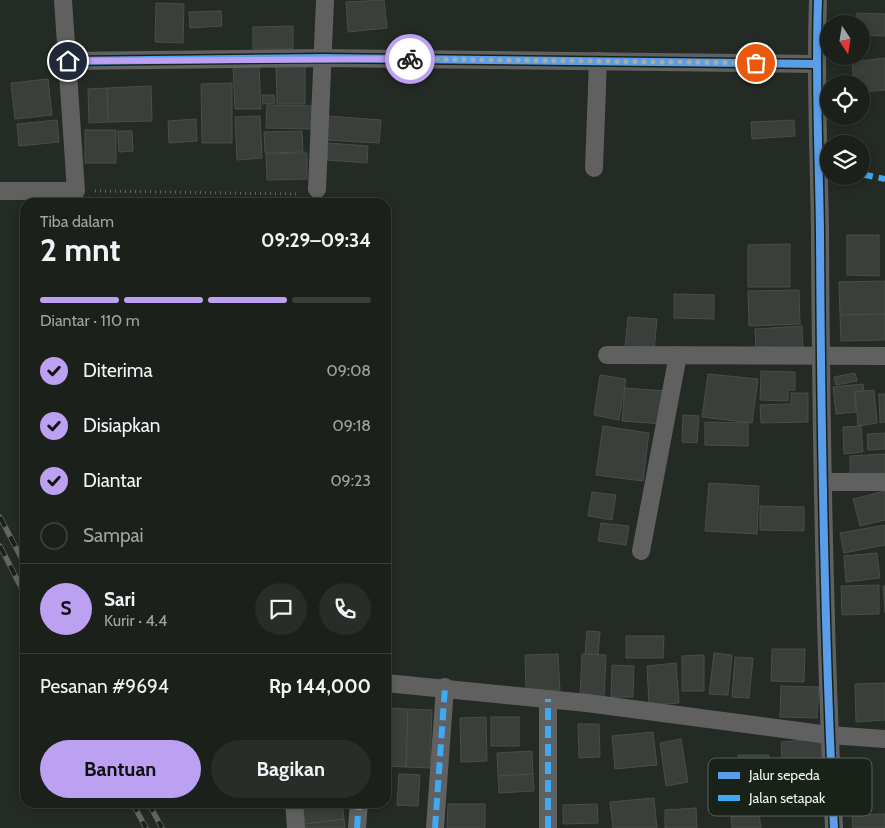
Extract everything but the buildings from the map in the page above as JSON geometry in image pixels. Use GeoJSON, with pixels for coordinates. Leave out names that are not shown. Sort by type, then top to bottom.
{"type":"FeatureCollection","features":[{"type":"Feature","properties":{"kind":"street"},"geometry":{"type":"LineString","coordinates":[[0,191],[76,191],[63,0]]}},
{"type":"Feature","properties":{"kind":"street"},"geometry":{"type":"LineString","coordinates":[[317,189],[325,0]]}},
{"type":"Feature","properties":{"kind":"street"},"geometry":{"type":"LineString","coordinates":[[818,0],[816,64],[819,166],[820,356],[831,758]]}},
{"type":"Feature","properties":{"kind":"street"},"geometry":{"type":"LineString","coordinates":[[68,61],[324,58],[816,64]]}},
{"type":"Feature","properties":{"kind":"street"},"geometry":{"type":"LineString","coordinates":[[594,168],[598,61]]}},
{"type":"Feature","properties":{"kind":"street"},"geometry":{"type":"LineString","coordinates":[[607,355],[885,356]]}},
{"type":"Feature","properties":{"kind":"street"},"geometry":{"type":"LineString","coordinates":[[641,552],[678,355]]}},
{"type":"Feature","properties":{"kind":"street"},"geometry":{"type":"LineString","coordinates":[[824,482],[885,482]]}},
{"type":"Feature","properties":{"kind":"street"},"geometry":{"type":"LineString","coordinates":[[391,682],[548,699],[830,735],[885,739]]}},
{"type":"Feature","properties":{"kind":"street"},"geometry":{"type":"LineString","coordinates":[[435,828],[445,687]]}},
{"type":"Feature","properties":{"kind":"street"},"geometry":{"type":"LineString","coordinates":[[548,699],[548,828]]}},
{"type":"Feature","properties":{"kind":"street"},"geometry":{"type":"LineString","coordinates":[[294,808],[296,828]]}},
{"type":"Feature","properties":{"kind":"street"},"geometry":{"type":"LineString","coordinates":[[357,828],[359,808]]}},
{"type":"Feature","properties":{"kind":"path"},"geometry":{"type":"LineString","coordinates":[[76,191],[313,194],[317,189]]}},
{"type":"Feature","properties":{"kind":"railway"},"geometry":{"type":"LineString","coordinates":[[0,517],[20,555]]}},
{"type":"Feature","properties":{"kind":"railway"},"geometry":{"type":"LineString","coordinates":[[0,546],[20,585]]}},
{"type":"Feature","properties":{"kind":"railway"},"geometry":{"type":"LineString","coordinates":[[135,808],[146,828]]}},
{"type":"Feature","properties":{"kind":"railway"},"geometry":{"type":"LineString","coordinates":[[151,808],[162,828]]}},
{"type":"Feature","properties":{"kind":"marked path"},"geometry":{"type":"LineString","coordinates":[[870,176],[885,179]]}},
{"type":"Feature","properties":{"kind":"marked path"},"geometry":{"type":"LineString","coordinates":[[435,828],[445,687]]}},
{"type":"Feature","properties":{"kind":"marked path"},"geometry":{"type":"LineString","coordinates":[[548,699],[548,828]]}},
{"type":"Feature","properties":{"kind":"marked path"},"geometry":{"type":"LineString","coordinates":[[357,828],[359,808]]}},
{"type":"Feature","properties":{"kind":"cycle path"},"geometry":{"type":"LineString","coordinates":[[818,0],[817,87],[821,382],[831,758]]}},
{"type":"Feature","properties":{"kind":"cycle path"},"geometry":{"type":"LineString","coordinates":[[68,61],[324,58],[816,64]]}},
{"type":"Feature","properties":{"kind":"cycle path"},"geometry":{"type":"LineString","coordinates":[[834,816],[834,828]]}},
{"type":"Feature","properties":{"kind":"way so far"},"geometry":{"type":"LineString","coordinates":[[410,59],[756,63]]}},
{"type":"Feature","properties":{"kind":"route"},"geometry":{"type":"LineString","coordinates":[[68,61],[324,58],[410,59]]}}]}
